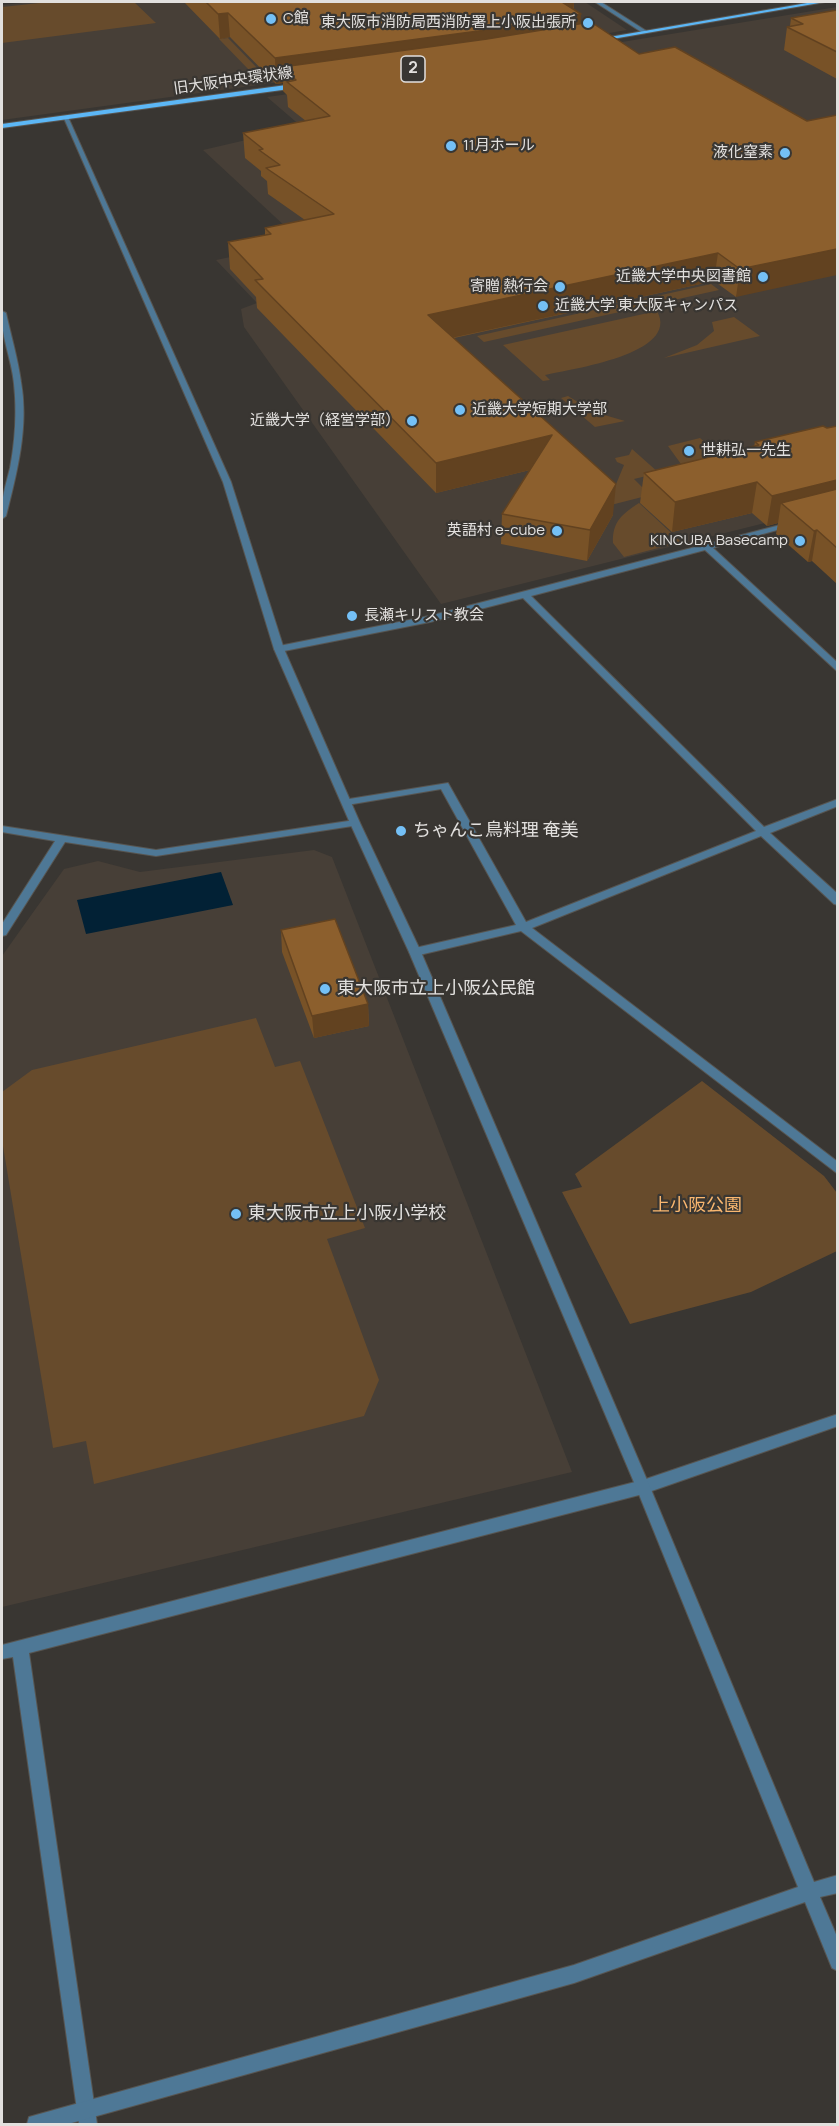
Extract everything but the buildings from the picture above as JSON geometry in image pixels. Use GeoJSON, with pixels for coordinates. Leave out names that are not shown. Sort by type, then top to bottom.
{"type":"FeatureCollection","features":[{"type":"Feature","properties":{"kind":"main road"},"geometry":{"type":"LineString","coordinates":[[588,42],[822,2]]}},
{"type":"Feature","properties":{"kind":"main road","name":"旧大阪中央環状線"},"geometry":{"type":"LineString","coordinates":[[2,126],[305,84]]}},
{"type":"Feature","properties":{"kind":"street"},"geometry":{"type":"LineString","coordinates":[[598,2],[645,32]]}},
{"type":"Feature","properties":{"kind":"street"},"geometry":{"type":"LineString","coordinates":[[65,117],[227,482],[279,649],[355,824],[416,952],[643,1486],[837,1962]]}},
{"type":"Feature","properties":{"kind":"street"},"geometry":{"type":"LineString","coordinates":[[2,313],[6,349],[18,383],[19,414],[14,467],[2,516]]}},
{"type":"Feature","properties":{"kind":"street"},"geometry":{"type":"LineString","coordinates":[[2,469],[14,467]]}},
{"type":"Feature","properties":{"kind":"street"},"geometry":{"type":"LineString","coordinates":[[279,649],[430,620],[805,521]]}},
{"type":"Feature","properties":{"kind":"street"},"geometry":{"type":"LineString","coordinates":[[708,548],[837,669]]}},
{"type":"Feature","properties":{"kind":"street"},"geometry":{"type":"LineString","coordinates":[[525,595],[762,831],[837,902]]}},
{"type":"Feature","properties":{"kind":"street"},"geometry":{"type":"LineString","coordinates":[[347,802],[444,785],[523,927],[837,1169]]}},
{"type":"Feature","properties":{"kind":"street"},"geometry":{"type":"LineString","coordinates":[[416,952],[523,927],[837,802]]}},
{"type":"Feature","properties":{"kind":"street"},"geometry":{"type":"LineString","coordinates":[[2,829],[156,853],[355,824]]}},
{"type":"Feature","properties":{"kind":"street"},"geometry":{"type":"LineString","coordinates":[[2,932],[62,838]]}},
{"type":"Feature","properties":{"kind":"street"},"geometry":{"type":"LineString","coordinates":[[2,1652],[643,1486],[837,1420]]}},
{"type":"Feature","properties":{"kind":"street"},"geometry":{"type":"LineString","coordinates":[[20,1647],[87,2118]]}},
{"type":"Feature","properties":{"kind":"street"},"geometry":{"type":"LineString","coordinates":[[36,2124],[87,2118],[574,1974],[808,1892],[837,1884]]}},
{"type":"Feature","properties":{"kind":"shaded area"},"geometry":{"type":"Polygon","coordinates":[[[32,2],[585,2],[627,30],[485,54],[2,120],[2,5],[32,2]]]}},
{"type":"Feature","properties":{"kind":"shaded area","name":"近畿大学 東大阪キャンパス"},"geometry":{"type":"Polygon","coordinates":[[[837,7],[837,505],[441,604],[244,327],[241,309],[257,303],[216,260],[302,242],[203,150],[302,127],[267,97],[476,68],[505,61],[837,7]]]}},
{"type":"Feature","properties":{"kind":"shaded area","name":"東大阪市立上小阪小学校"},"geometry":{"type":"Polygon","coordinates":[[[314,850],[332,857],[572,1472],[2,1607],[2,956],[64,869],[98,861],[140,872],[314,850]]]}},
{"type":"Feature","properties":{"kind":"green space"},"geometry":{"type":"Polygon","coordinates":[[[49,2],[134,2],[156,23],[2,43],[2,7],[49,2]]]}},
{"type":"Feature","properties":{"kind":"green space"},"geometry":{"type":"Polygon","coordinates":[[[228,38],[260,71],[251,72],[219,39],[228,38]]]}},
{"type":"Feature","properties":{"kind":"green space"},"geometry":{"type":"Polygon","coordinates":[[[711,284],[719,290],[484,342],[477,336],[711,284]]]}},
{"type":"Feature","properties":{"kind":"green space"},"geometry":{"type":"Polygon","coordinates":[[[657,311],[660,326],[653,338],[639,349],[620,357],[545,375],[550,380],[543,381],[503,345],[657,311]]]}},
{"type":"Feature","properties":{"kind":"green space"},"geometry":{"type":"Polygon","coordinates":[[[734,317],[760,336],[664,358],[697,345],[714,331],[712,322],[734,317]]]}},
{"type":"Feature","properties":{"kind":"green space"},"geometry":{"type":"Polygon","coordinates":[[[568,396],[594,412],[625,421],[595,427],[561,398],[568,396]]]}},
{"type":"Feature","properties":{"kind":"green space"},"geometry":{"type":"Polygon","coordinates":[[[700,438],[719,455],[703,459],[694,482],[668,446],[700,438]]]}},
{"type":"Feature","properties":{"kind":"green space"},"geometry":{"type":"Polygon","coordinates":[[[632,449],[659,473],[634,479],[650,495],[607,506],[624,465],[617,462],[615,458],[629,455],[632,449]]]}},
{"type":"Feature","properties":{"kind":"green space"},"geometry":{"type":"Polygon","coordinates":[[[639,503],[681,542],[624,557],[613,543],[614,529],[619,519],[639,503]]]}},
{"type":"Feature","properties":{"kind":"green space"},"geometry":{"type":"Polygon","coordinates":[[[256,1018],[275,1067],[300,1061],[365,1228],[327,1239],[379,1380],[364,1416],[94,1484],[86,1441],[53,1448],[2,1140],[2,1092],[32,1070],[256,1018]]]}},
{"type":"Feature","properties":{"kind":"green space","name":"上小阪公園"},"geometry":{"type":"Polygon","coordinates":[[[702,1081],[824,1176],[837,1193],[837,1251],[751,1292],[630,1324],[562,1192],[582,1187],[575,1174],[702,1081]]]}},
{"type":"Feature","properties":{"kind":"water"},"geometry":{"type":"Polygon","coordinates":[[[221,872],[233,905],[86,934],[77,900],[221,872]]]}},
{"type":"Feature","properties":{"kind":"place","name":"C館"},"geometry":{"type":"Point","coordinates":[271,19]}},
{"type":"Feature","properties":{"kind":"place","name":"東大阪市消防局西消防署上小阪出張所"},"geometry":{"type":"Point","coordinates":[588,23]}},
{"type":"Feature","properties":{"kind":"place","name":"11月ホール"},"geometry":{"type":"Point","coordinates":[451,146]}},
{"type":"Feature","properties":{"kind":"place","name":"液化窒素"},"geometry":{"type":"Point","coordinates":[785,153]}},
{"type":"Feature","properties":{"kind":"place","name":"近畿大学中央図書館"},"geometry":{"type":"Point","coordinates":[763,277]}},
{"type":"Feature","properties":{"kind":"place","name":"寄贈 熱行会"},"geometry":{"type":"Point","coordinates":[560,287]}},
{"type":"Feature","properties":{"kind":"place","name":"近畿大学 東大阪キャンパス"},"geometry":{"type":"Point","coordinates":[543,306]}},
{"type":"Feature","properties":{"kind":"place","name":"近畿大学短期大学部"},"geometry":{"type":"Point","coordinates":[460,410]}},
{"type":"Feature","properties":{"kind":"place","name":"近畿大学（経営学部）"},"geometry":{"type":"Point","coordinates":[412,421]}},
{"type":"Feature","properties":{"kind":"place","name":"世耕弘一先生"},"geometry":{"type":"Point","coordinates":[689,451]}},
{"type":"Feature","properties":{"kind":"place","name":"英語村 e-cube"},"geometry":{"type":"Point","coordinates":[557,531]}},
{"type":"Feature","properties":{"kind":"place","name":"KINCUBA Basecamp"},"geometry":{"type":"Point","coordinates":[800,541]}},
{"type":"Feature","properties":{"kind":"place","name":"長瀬キリスト教会"},"geometry":{"type":"Point","coordinates":[352,616]}},
{"type":"Feature","properties":{"kind":"place","name":"ちゃんこ鳥料理 奄美"},"geometry":{"type":"Point","coordinates":[401,831]}},
{"type":"Feature","properties":{"kind":"place","name":"東大阪市立上小阪公民館"},"geometry":{"type":"Point","coordinates":[325,989]}},
{"type":"Feature","properties":{"kind":"place","name":"東大阪市立上小阪小学校"},"geometry":{"type":"Point","coordinates":[236,1214]}}]}
